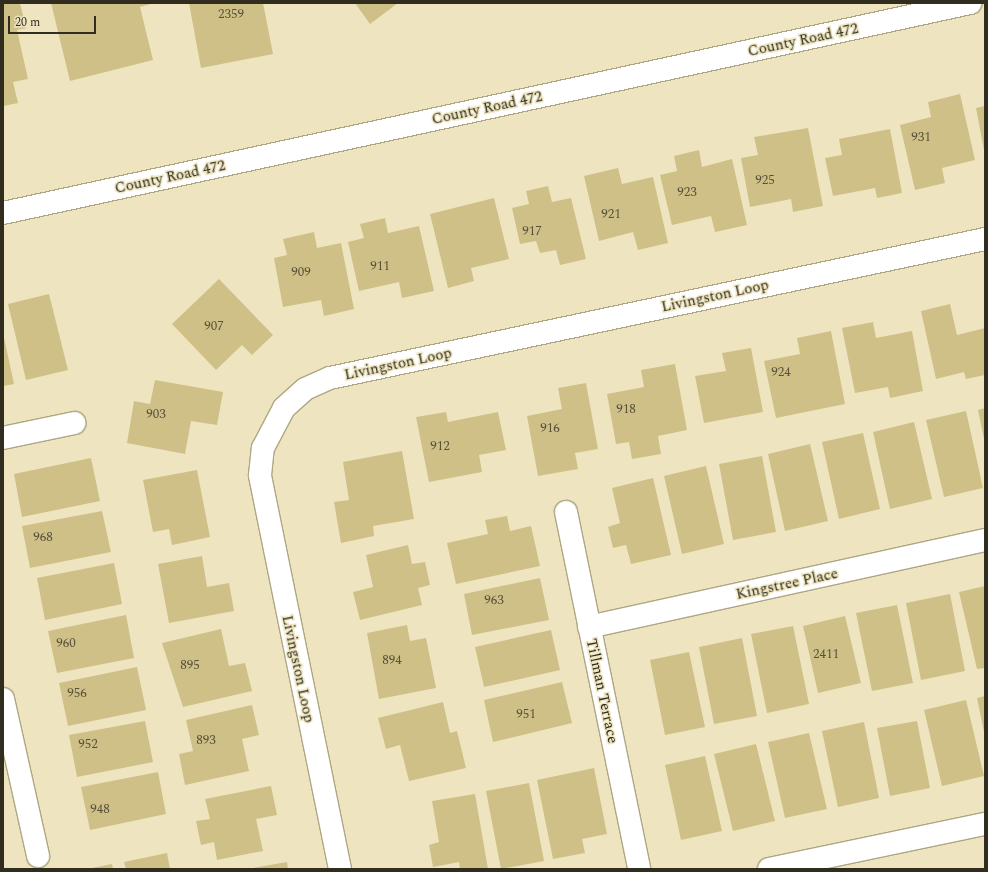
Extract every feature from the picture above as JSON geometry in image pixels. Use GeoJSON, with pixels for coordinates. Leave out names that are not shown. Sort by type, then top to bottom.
{"type":"FeatureCollection","features":[{"type":"Feature","properties":{"kind":"street","name":"County Road 472"},"geometry":{"type":"LineString","coordinates":[[3,213],[970,3]]}},
{"type":"Feature","properties":{"kind":"street","name":"Livingston Loop"},"geometry":{"type":"LineString","coordinates":[[340,869],[260,475],[262,448],[284,408],[305,389],[330,378],[985,238]]}},
{"type":"Feature","properties":{"kind":"street"},"geometry":{"type":"LineString","coordinates":[[3,438],[74,423]]}},
{"type":"Feature","properties":{"kind":"street","name":"Tillman Terrace"},"geometry":{"type":"LineString","coordinates":[[566,512],[639,869]]}},
{"type":"Feature","properties":{"kind":"street","name":"Kingstree Place"},"geometry":{"type":"LineString","coordinates":[[589,627],[985,540]]}},
{"type":"Feature","properties":{"kind":"street"},"geometry":{"type":"LineString","coordinates":[[3,699],[6,725],[38,856]]}},
{"type":"Feature","properties":{"kind":"street"},"geometry":{"type":"LineString","coordinates":[[769,869],[985,824]]}},
{"type":"Feature","properties":{"kind":"building"},"geometry":{"type":"Polygon","coordinates":[[[3,3],[20,3],[26,28],[17,30],[28,79],[13,82],[18,103],[3,106],[3,3]]]}},
{"type":"Feature","properties":{"kind":"building"},"geometry":{"type":"Polygon","coordinates":[[[51,3],[154,3],[140,7],[153,60],[70,81],[51,3]]]}},
{"type":"Feature","properties":{"kind":"building"},"geometry":{"type":"Polygon","coordinates":[[[189,3],[263,3],[273,54],[201,68],[189,3]]]}},
{"type":"Feature","properties":{"kind":"building"},"geometry":{"type":"Polygon","coordinates":[[[355,3],[398,3],[370,24],[355,3]]]}},
{"type":"Feature","properties":{"kind":"building"},"geometry":{"type":"Polygon","coordinates":[[[960,94],[975,160],[942,168],[945,183],[915,190],[900,125],[931,117],[928,102],[960,94]]]}},
{"type":"Feature","properties":{"kind":"building"},"geometry":{"type":"Polygon","coordinates":[[[985,106],[985,150],[984,150],[976,108],[985,106]]]}},
{"type":"Feature","properties":{"kind":"building"},"geometry":{"type":"Polygon","coordinates":[[[808,128],[823,206],[793,212],[791,199],[750,207],[741,158],[758,155],[754,137],[808,128]]]}},
{"type":"Feature","properties":{"kind":"building"},"geometry":{"type":"Polygon","coordinates":[[[890,129],[902,193],[877,198],[875,188],[833,196],[825,158],[842,155],[839,139],[890,129]]]}},
{"type":"Feature","properties":{"kind":"building"},"geometry":{"type":"Polygon","coordinates":[[[699,150],[702,167],[732,159],[747,225],[715,232],[711,216],[672,225],[660,175],[677,171],[674,156],[699,150]]]}},
{"type":"Feature","properties":{"kind":"building"},"geometry":{"type":"Polygon","coordinates":[[[618,168],[622,184],[653,177],[668,243],[638,250],[633,232],[599,241],[584,176],[618,168]]]}},
{"type":"Feature","properties":{"kind":"building"},"geometry":{"type":"Polygon","coordinates":[[[548,186],[552,202],[571,198],[586,259],[560,265],[556,250],[540,253],[536,241],[520,244],[512,208],[529,204],[526,191],[548,186]]]}},
{"type":"Feature","properties":{"kind":"building"},"geometry":{"type":"Polygon","coordinates":[[[494,198],[509,259],[471,268],[474,281],[448,288],[430,214],[494,198]]]}},
{"type":"Feature","properties":{"kind":"building"},"geometry":{"type":"Polygon","coordinates":[[[385,218],[388,233],[419,226],[434,291],[402,298],[399,282],[359,291],[348,242],[364,238],[360,224],[385,218]]]}},
{"type":"Feature","properties":{"kind":"building"},"geometry":{"type":"Polygon","coordinates":[[[314,232],[317,248],[341,243],[354,309],[324,316],[321,300],[283,307],[274,258],[287,255],[283,239],[314,232]]]}},
{"type":"Feature","properties":{"kind":"building"},"geometry":{"type":"Polygon","coordinates":[[[219,279],[273,335],[252,355],[242,345],[216,370],[172,324],[219,279]]]}},
{"type":"Feature","properties":{"kind":"building"},"geometry":{"type":"Polygon","coordinates":[[[49,294],[68,370],[26,380],[8,304],[49,294]]]}},
{"type":"Feature","properties":{"kind":"building"},"geometry":{"type":"Polygon","coordinates":[[[950,304],[957,335],[985,328],[985,375],[966,379],[964,372],[936,379],[921,311],[950,304]]]}},
{"type":"Feature","properties":{"kind":"building"},"geometry":{"type":"Polygon","coordinates":[[[873,322],[876,338],[912,331],[923,391],[890,398],[888,387],[855,393],[842,328],[873,322]]]}},
{"type":"Feature","properties":{"kind":"building"},"geometry":{"type":"Polygon","coordinates":[[[831,331],[845,404],[776,418],[764,361],[800,354],[797,338],[831,331]]]}},
{"type":"Feature","properties":{"kind":"building"},"geometry":{"type":"Polygon","coordinates":[[[3,333],[14,384],[3,386],[3,333]]]}},
{"type":"Feature","properties":{"kind":"building"},"geometry":{"type":"Polygon","coordinates":[[[751,348],[763,412],[704,423],[695,376],[726,371],[722,353],[751,348]]]}},
{"type":"Feature","properties":{"kind":"building"},"geometry":{"type":"Polygon","coordinates":[[[675,364],[687,430],[658,436],[661,454],[632,459],[629,442],[616,444],[607,394],[644,387],[641,370],[675,364]]]}},
{"type":"Feature","properties":{"kind":"building"},"geometry":{"type":"Polygon","coordinates":[[[155,380],[223,392],[217,425],[191,421],[185,454],[127,443],[134,401],[150,404],[155,380]]]}},
{"type":"Feature","properties":{"kind":"building"},"geometry":{"type":"Polygon","coordinates":[[[586,383],[598,449],[575,453],[578,469],[538,476],[527,416],[562,409],[558,388],[586,383]]]}},
{"type":"Feature","properties":{"kind":"building"},"geometry":{"type":"Polygon","coordinates":[[[985,408],[985,439],[984,439],[978,410],[985,408]]]}},
{"type":"Feature","properties":{"kind":"building"},"geometry":{"type":"Polygon","coordinates":[[[966,411],[983,488],[944,497],[926,420],[966,411]]]}},
{"type":"Feature","properties":{"kind":"building"},"geometry":{"type":"Polygon","coordinates":[[[446,412],[448,422],[498,412],[506,450],[479,455],[482,472],[429,482],[416,417],[446,412]]]}},
{"type":"Feature","properties":{"kind":"building"},"geometry":{"type":"Polygon","coordinates":[[[914,422],[932,499],[890,509],[873,432],[914,422]]]}},
{"type":"Feature","properties":{"kind":"building"},"geometry":{"type":"Polygon","coordinates":[[[863,433],[880,509],[839,519],[822,442],[863,433]]]}},
{"type":"Feature","properties":{"kind":"building"},"geometry":{"type":"Polygon","coordinates":[[[810,444],[828,521],[785,531],[768,454],[810,444]]]}},
{"type":"Feature","properties":{"kind":"building"},"geometry":{"type":"Polygon","coordinates":[[[402,451],[414,519],[373,526],[374,536],[341,543],[334,502],[349,500],[343,462],[402,451]]]}},
{"type":"Feature","properties":{"kind":"building"},"geometry":{"type":"Polygon","coordinates":[[[762,456],[776,532],[733,540],[719,464],[762,456]]]}},
{"type":"Feature","properties":{"kind":"building"},"geometry":{"type":"Polygon","coordinates":[[[91,458],[100,501],[22,517],[14,474],[91,458]]]}},
{"type":"Feature","properties":{"kind":"building"},"geometry":{"type":"Polygon","coordinates":[[[706,466],[724,544],[682,554],[664,476],[706,466]]]}},
{"type":"Feature","properties":{"kind":"building"},"geometry":{"type":"Polygon","coordinates":[[[197,470],[210,537],[172,545],[169,529],[153,532],[143,480],[197,470]]]}},
{"type":"Feature","properties":{"kind":"building"},"geometry":{"type":"Polygon","coordinates":[[[653,478],[671,555],[631,564],[626,545],[613,548],[608,527],[620,523],[612,488],[653,478]]]}},
{"type":"Feature","properties":{"kind":"building"},"geometry":{"type":"Polygon","coordinates":[[[102,511],[111,552],[30,568],[22,526],[102,511]]]}},
{"type":"Feature","properties":{"kind":"building"},"geometry":{"type":"Polygon","coordinates":[[[507,516],[510,531],[531,526],[540,566],[456,584],[447,543],[488,534],[485,520],[507,516]]]}},
{"type":"Feature","properties":{"kind":"building"},"geometry":{"type":"Polygon","coordinates":[[[408,545],[412,564],[425,562],[430,585],[418,588],[422,605],[360,620],[353,592],[373,587],[366,555],[408,545]]]}},
{"type":"Feature","properties":{"kind":"building"},"geometry":{"type":"Polygon","coordinates":[[[202,556],[207,587],[229,583],[234,611],[169,623],[158,564],[202,556]]]}},
{"type":"Feature","properties":{"kind":"building"},"geometry":{"type":"Polygon","coordinates":[[[114,563],[122,604],[45,620],[37,578],[114,563]]]}},
{"type":"Feature","properties":{"kind":"building"},"geometry":{"type":"Polygon","coordinates":[[[540,578],[549,620],[472,635],[464,594],[540,578]]]}},
{"type":"Feature","properties":{"kind":"building"},"geometry":{"type":"Polygon","coordinates":[[[985,586],[985,668],[977,669],[959,592],[985,586]]]}},
{"type":"Feature","properties":{"kind":"building"},"geometry":{"type":"Polygon","coordinates":[[[950,594],[965,671],[921,680],[906,603],[950,594]]]}},
{"type":"Feature","properties":{"kind":"building"},"geometry":{"type":"Polygon","coordinates":[[[897,605],[913,683],[872,691],[856,613],[897,605]]]}},
{"type":"Feature","properties":{"kind":"building"},"geometry":{"type":"Polygon","coordinates":[[[126,615],[134,658],[57,673],[48,631],[126,615]]]}},
{"type":"Feature","properties":{"kind":"building"},"geometry":{"type":"Polygon","coordinates":[[[845,616],[861,683],[818,693],[803,626],[845,616]]]}},
{"type":"Feature","properties":{"kind":"building"},"geometry":{"type":"Polygon","coordinates":[[[407,625],[410,641],[426,638],[436,688],[379,699],[367,633],[407,625]]]}},
{"type":"Feature","properties":{"kind":"building"},"geometry":{"type":"Polygon","coordinates":[[[793,626],[809,704],[767,713],[751,634],[793,626]]]}},
{"type":"Feature","properties":{"kind":"building"},"geometry":{"type":"Polygon","coordinates":[[[221,629],[229,666],[245,663],[252,691],[183,707],[162,643],[221,629]]]}},
{"type":"Feature","properties":{"kind":"building"},"geometry":{"type":"Polygon","coordinates":[[[551,630],[560,670],[484,687],[475,647],[551,630]]]}},
{"type":"Feature","properties":{"kind":"building"},"geometry":{"type":"Polygon","coordinates":[[[742,638],[757,716],[714,724],[699,647],[742,638]]]}},
{"type":"Feature","properties":{"kind":"building"},"geometry":{"type":"Polygon","coordinates":[[[689,652],[705,727],[665,735],[650,660],[689,652]]]}},
{"type":"Feature","properties":{"kind":"building"},"geometry":{"type":"Polygon","coordinates":[[[137,667],[146,710],[68,726],[59,683],[137,667]]]}},
{"type":"Feature","properties":{"kind":"building"},"geometry":{"type":"Polygon","coordinates":[[[562,682],[572,723],[493,742],[484,700],[562,682]]]}},
{"type":"Feature","properties":{"kind":"building"},"geometry":{"type":"Polygon","coordinates":[[[985,696],[985,732],[984,732],[977,698],[985,696]]]}},
{"type":"Feature","properties":{"kind":"building"},"geometry":{"type":"Polygon","coordinates":[[[966,700],[984,776],[942,786],[924,710],[966,700]]]}},
{"type":"Feature","properties":{"kind":"building"},"geometry":{"type":"Polygon","coordinates":[[[443,702],[450,733],[457,731],[466,768],[409,781],[400,745],[386,749],[378,718],[443,702]]]}},
{"type":"Feature","properties":{"kind":"building"},"geometry":{"type":"Polygon","coordinates":[[[252,705],[259,735],[242,739],[249,771],[185,785],[179,754],[193,751],[186,720],[252,705]]]}},
{"type":"Feature","properties":{"kind":"building"},"geometry":{"type":"Polygon","coordinates":[[[145,721],[153,762],[77,777],[69,735],[145,721]]]}},
{"type":"Feature","properties":{"kind":"building"},"geometry":{"type":"Polygon","coordinates":[[[917,721],[930,788],[890,796],[877,728],[917,721]]]}},
{"type":"Feature","properties":{"kind":"building"},"geometry":{"type":"Polygon","coordinates":[[[864,722],[879,798],[838,807],[822,731],[864,722]]]}},
{"type":"Feature","properties":{"kind":"building"},"geometry":{"type":"Polygon","coordinates":[[[809,733],[827,809],[785,818],[768,742],[809,733]]]}},
{"type":"Feature","properties":{"kind":"building"},"geometry":{"type":"Polygon","coordinates":[[[756,744],[775,821],[733,831],[714,754],[756,744]]]}},
{"type":"Feature","properties":{"kind":"building"},"geometry":{"type":"Polygon","coordinates":[[[705,756],[722,831],[681,840],[665,765],[705,756]]]}},
{"type":"Feature","properties":{"kind":"building"},"geometry":{"type":"Polygon","coordinates":[[[594,768],[607,834],[582,839],[585,853],[553,859],[537,780],[594,768]]]}},
{"type":"Feature","properties":{"kind":"building"},"geometry":{"type":"Polygon","coordinates":[[[158,772],[166,814],[90,830],[81,787],[158,772]]]}},
{"type":"Feature","properties":{"kind":"building"},"geometry":{"type":"Polygon","coordinates":[[[529,783],[544,861],[501,869],[486,791],[529,783]]]}},
{"type":"Feature","properties":{"kind":"building"},"geometry":{"type":"Polygon","coordinates":[[[271,786],[277,815],[256,819],[263,851],[217,860],[214,842],[201,845],[196,821],[210,819],[205,799],[271,786]]]}},
{"type":"Feature","properties":{"kind":"building"},"geometry":{"type":"Polygon","coordinates":[[[475,794],[488,869],[460,869],[459,862],[433,867],[429,845],[439,842],[432,801],[475,794]]]}},
{"type":"Feature","properties":{"kind":"building"},"geometry":{"type":"Polygon","coordinates":[[[167,853],[170,869],[126,869],[124,862],[167,853]]]}},
{"type":"Feature","properties":{"kind":"building"},"geometry":{"type":"Polygon","coordinates":[[[287,862],[288,869],[253,869],[253,868],[287,862]]]}},
{"type":"Feature","properties":{"kind":"building"},"geometry":{"type":"Polygon","coordinates":[[[112,864],[113,869],[92,869],[92,868],[112,864]]]}}]}
